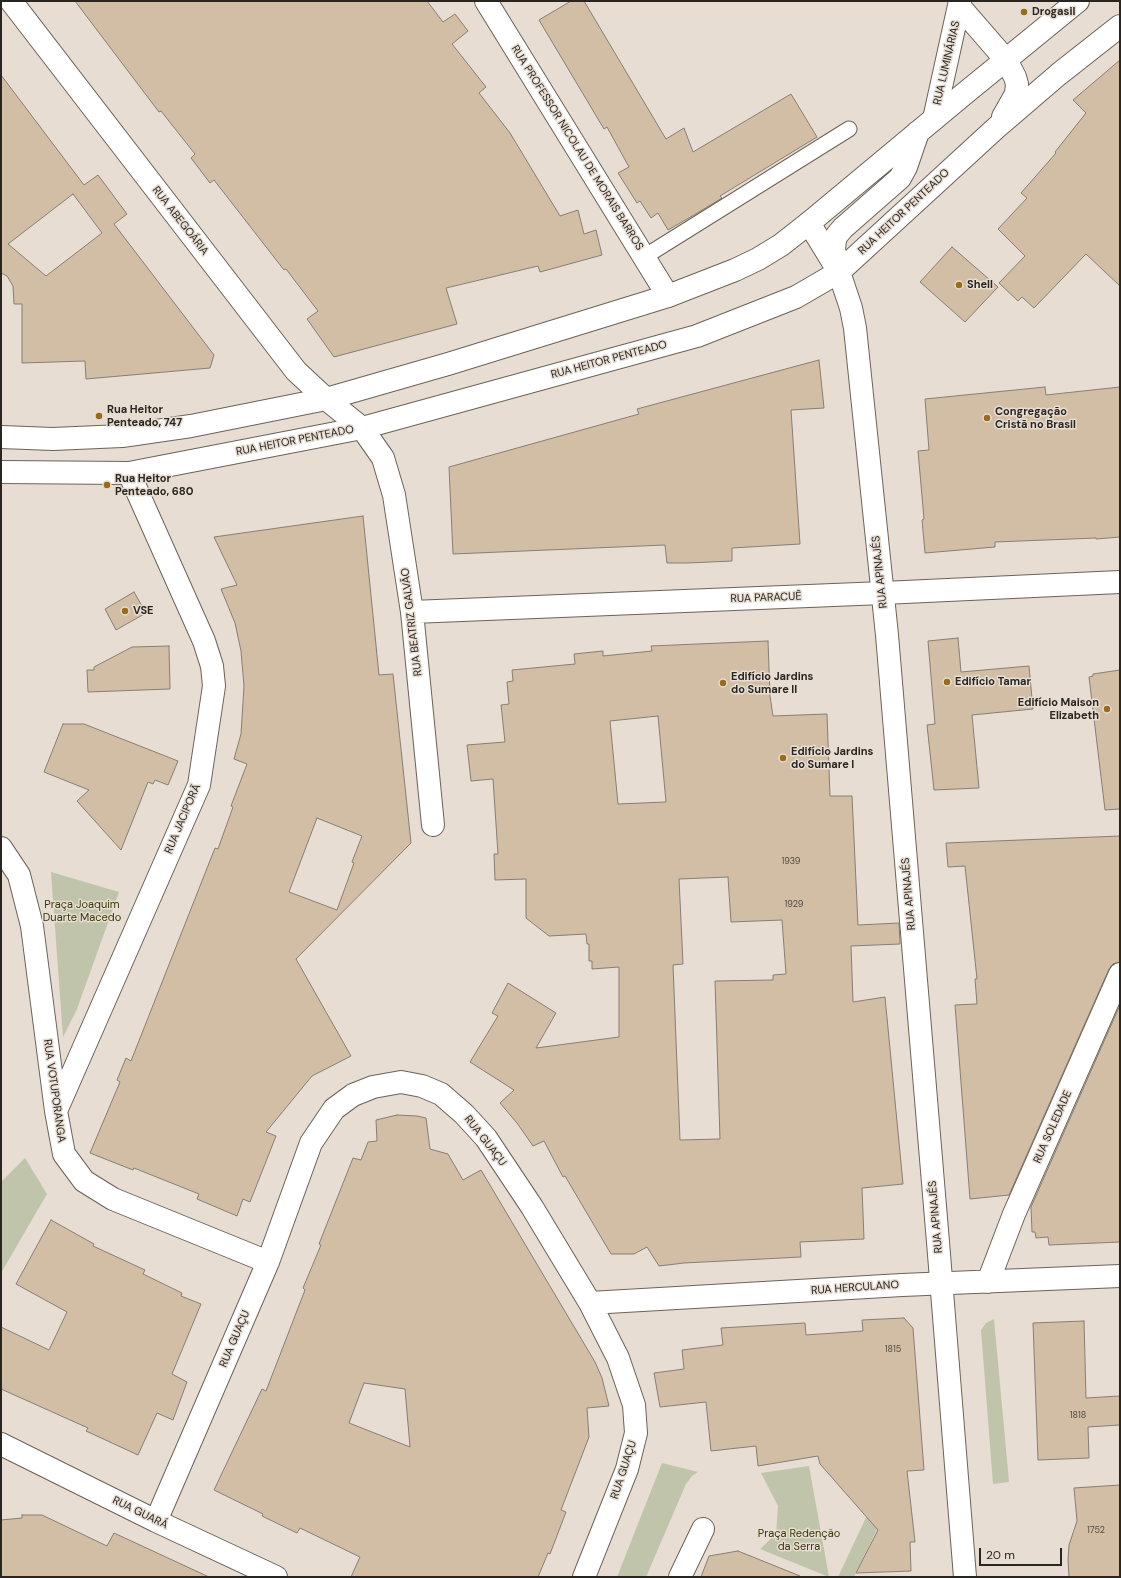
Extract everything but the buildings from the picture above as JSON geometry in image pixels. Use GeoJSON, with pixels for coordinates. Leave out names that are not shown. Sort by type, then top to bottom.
{"type":"FeatureCollection","features":[{"type":"Feature","properties":{"kind":"street","name":"RUA ABEGOÁRIA"},"geometry":{"type":"LineString","coordinates":[[11,1],[296,371],[362,428]]}},
{"type":"Feature","properties":{"kind":"street","name":"RUA PROFESSOR NICOLAU DE MORAIS BARROS"},"geometry":{"type":"LineString","coordinates":[[486,1],[668,296]]}},
{"type":"Feature","properties":{"kind":"street"},"geometry":{"type":"LineString","coordinates":[[1,437],[53,439],[122,436],[191,426],[326,398],[448,364],[668,296],[735,270],[758,259],[781,245],[1078,1]]}},
{"type":"Feature","properties":{"kind":"street","name":"RUA LUMINÁRIAS"},"geometry":{"type":"LineString","coordinates":[[960,4],[1006,60],[1015,76],[1017,84],[1016,94],[996,128]]}},
{"type":"Feature","properties":{"kind":"street","name":"RUA LUMINÁRIAS"},"geometry":{"type":"LineString","coordinates":[[839,272],[834,249],[837,235],[900,178],[926,126],[960,4]]}},
{"type":"Feature","properties":{"kind":"street","name":"RUA HEITOR PENTEADO"},"geometry":{"type":"LineString","coordinates":[[1,472],[129,473],[362,428],[697,336],[796,297],[839,272],[996,128],[1059,74],[1120,26]]}},
{"type":"Feature","properties":{"kind":"street","name":"RUA APINAJÉS"},"geometry":{"type":"LineString","coordinates":[[809,223],[839,272],[851,308],[855,328],[883,593],[965,1577]]}},
{"type":"Feature","properties":{"kind":"street","name":"RUA BEATRIZ GALVÃO"},"geometry":{"type":"LineString","coordinates":[[362,428],[383,458],[394,495],[412,612],[433,825]]}},
{"type":"Feature","properties":{"kind":"street","name":"RUA JACIPORÃ"},"geometry":{"type":"LineString","coordinates":[[56,1111],[199,785],[214,686],[212,666],[204,641],[129,473]]}},
{"type":"Feature","properties":{"kind":"street","name":"RUA PARACUÊ"},"geometry":{"type":"LineString","coordinates":[[412,612],[1120,582]]}},
{"type":"Feature","properties":{"kind":"street","name":"RUA VOTUPORANGA"},"geometry":{"type":"LineString","coordinates":[[1,848],[20,875],[32,926],[56,1111],[64,1154],[84,1181],[114,1199],[268,1262]]}},
{"type":"Feature","properties":{"kind":"street","name":"RUA SOLEDADE"},"geometry":{"type":"LineString","coordinates":[[988,1282],[1014,1214],[1120,974]]}},
{"type":"Feature","properties":{"kind":"street","name":"RUA GUAÇU"},"geometry":{"type":"LineString","coordinates":[[156,1521],[268,1262],[311,1143],[334,1109],[353,1095],[373,1087],[401,1082],[422,1086],[441,1094],[464,1114],[486,1138],[532,1207],[590,1303],[618,1358],[634,1405],[636,1433],[627,1469],[584,1577]]}},
{"type":"Feature","properties":{"kind":"street","name":"RUA HERCULANO"},"geometry":{"type":"LineString","coordinates":[[590,1303],[902,1285],[1120,1276]]}},
{"type":"Feature","properties":{"kind":"street","name":"RUA GUARÁ"},"geometry":{"type":"LineString","coordinates":[[2,1446],[156,1521],[276,1577]]}},
{"type":"Feature","properties":{"kind":"street"},"geometry":{"type":"LineString","coordinates":[[680,1577],[703,1529]]}},
{"type":"Feature","properties":{"kind":"lane"},"geometry":{"type":"LineString","coordinates":[[644,257],[849,129]]}},
{"type":"Feature","properties":{"kind":"green space","name":"Praça Joaquim Duarte Macedo"},"geometry":{"type":"Polygon","coordinates":[[[51,872],[119,892],[77,1009],[63,1037],[51,872]]]}},
{"type":"Feature","properties":{"kind":"green space"},"geometry":{"type":"Polygon","coordinates":[[[25,1158],[47,1194],[1,1273],[1,1182],[25,1158]]]}},
{"type":"Feature","properties":{"kind":"green space"},"geometry":{"type":"Polygon","coordinates":[[[994,1319],[1009,1482],[993,1484],[981,1330],[986,1323],[994,1319]]]}},
{"type":"Feature","properties":{"kind":"green space"},"geometry":{"type":"Polygon","coordinates":[[[919,1405],[921,1436],[905,1471],[854,1577],[838,1577],[919,1405]]]}},
{"type":"Feature","properties":{"kind":"green space"},"geometry":{"type":"Polygon","coordinates":[[[662,1463],[698,1472],[692,1476],[686,1484],[646,1577],[617,1577],[662,1463]]]}},
{"type":"Feature","properties":{"kind":"green space","name":"Praça Redenção da Serra"},"geometry":{"type":"Polygon","coordinates":[[[809,1466],[829,1577],[760,1549],[776,1534],[778,1506],[761,1473],[809,1466]]]}},
{"type":"Feature","properties":{"kind":"place","name":"Drogasil"},"geometry":{"type":"Point","coordinates":[1024,12]}},
{"type":"Feature","properties":{"kind":"place","name":"Shell"},"geometry":{"type":"Point","coordinates":[959,285]}},
{"type":"Feature","properties":{"kind":"place","name":"Rua Heitor Penteado, 747"},"geometry":{"type":"Point","coordinates":[99,416]}},
{"type":"Feature","properties":{"kind":"place","name":"Congregação Cristã no Brasil"},"geometry":{"type":"Point","coordinates":[987,418]}},
{"type":"Feature","properties":{"kind":"place","name":"Rua Heitor Penteado, 680"},"geometry":{"type":"Point","coordinates":[107,485]}},
{"type":"Feature","properties":{"kind":"place","name":"VSE"},"geometry":{"type":"Point","coordinates":[125,611]}},
{"type":"Feature","properties":{"kind":"place","name":"Edifício Tamar"},"geometry":{"type":"Point","coordinates":[947,682]}},
{"type":"Feature","properties":{"kind":"place","name":"Edifício Jardins do Sumare II"},"geometry":{"type":"Point","coordinates":[723,683]}},
{"type":"Feature","properties":{"kind":"place","name":"Edifício Maison Elizabeth"},"geometry":{"type":"Point","coordinates":[1107,709]}},
{"type":"Feature","properties":{"kind":"place","name":"Edifício Jardins do Sumare I"},"geometry":{"type":"Point","coordinates":[783,758]}}]}
